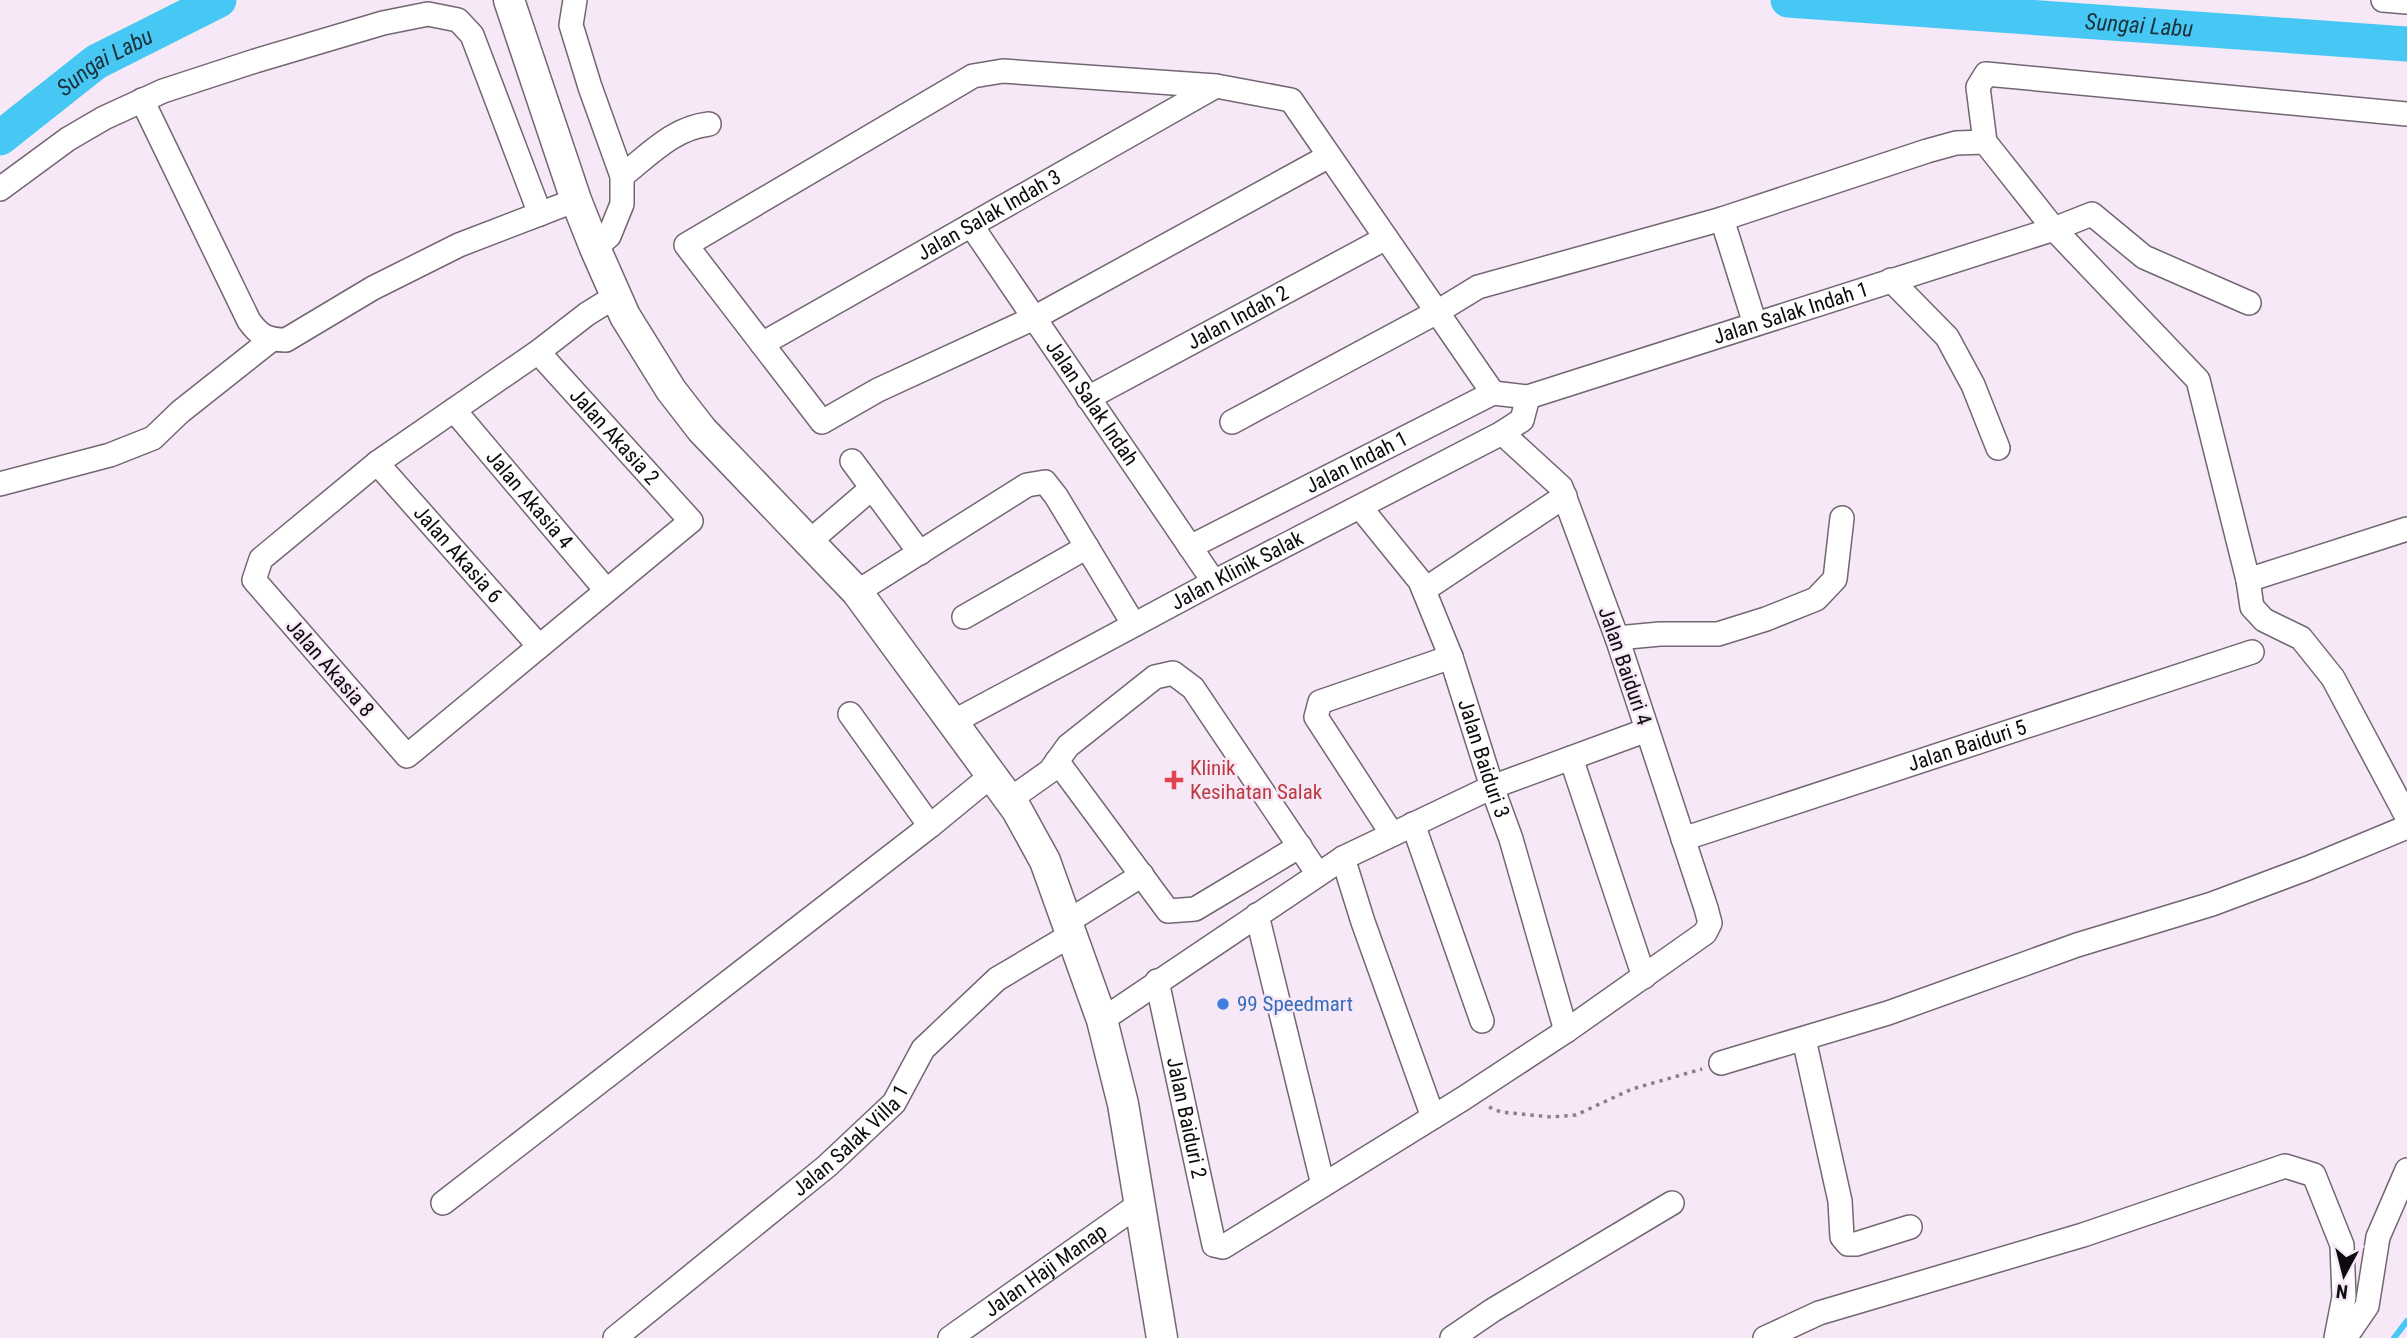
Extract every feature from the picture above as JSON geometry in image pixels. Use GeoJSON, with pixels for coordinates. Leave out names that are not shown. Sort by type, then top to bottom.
{"type":"FeatureCollection","features":[{"type":"Feature","properties":{"kind":"main road"},"geometry":{"type":"LineString","coordinates":[[509,0],[576,200],[595,248],[625,316],[671,390],[702,430],[857,592],[1010,800],[1045,861],[1102,1020],[1123,1104],[1162,1338]]}},
{"type":"Feature","properties":{"kind":"street"},"geometry":{"type":"LineString","coordinates":[[575,0],[572,25],[590,87],[622,176],[622,204],[609,236],[595,248]]}},
{"type":"Feature","properties":{"kind":"street"},"geometry":{"type":"LineString","coordinates":[[2383,0],[2407,2]]}},
{"type":"Feature","properties":{"kind":"street"},"geometry":{"type":"LineString","coordinates":[[0,188],[68,139],[142,100],[255,61],[383,23],[428,14],[458,20],[472,35],[540,214]]}},
{"type":"Feature","properties":{"kind":"street"},"geometry":{"type":"LineString","coordinates":[[1329,156],[1034,318],[878,390],[822,422],[686,245],[973,76],[1003,71],[1216,86],[1291,100],[1493,393],[1528,397]]}},
{"type":"Feature","properties":{"kind":"street"},"geometry":{"type":"LineString","coordinates":[[2407,114],[1986,74],[1978,87],[1985,142],[2054,229],[2198,380],[2248,580],[2252,607],[2264,620],[2301,638],[2333,678],[2407,817]]}},
{"type":"Feature","properties":{"kind":"street","name":"Jalan Salak Indah 3"},"geometry":{"type":"LineString","coordinates":[[762,344],[1216,86]]}},
{"type":"Feature","properties":{"kind":"street"},"geometry":{"type":"LineString","coordinates":[[142,100],[249,321],[259,335],[271,340],[286,340],[373,288],[459,245],[576,200]]}},
{"type":"Feature","properties":{"kind":"street"},"geometry":{"type":"LineString","coordinates":[[622,176],[675,134],[693,126],[709,124]]}},
{"type":"Feature","properties":{"kind":"street"},"geometry":{"type":"LineString","coordinates":[[1232,422],[1478,288],[1722,219],[1927,151],[1956,143],[1985,142]]}},
{"type":"Feature","properties":{"kind":"street","name":"Jalan Salak Indah 1"},"geometry":{"type":"LineString","coordinates":[[1528,397],[2054,229],[2092,214],[2144,257],[2249,303]]}},
{"type":"Feature","properties":{"kind":"street"},"geometry":{"type":"LineString","coordinates":[[1722,219],[1755,324]]}},
{"type":"Feature","properties":{"kind":"street","name":"Jalan Salak Indah"},"geometry":{"type":"LineString","coordinates":[[971,225],[1214,582]]}},
{"type":"Feature","properties":{"kind":"street","name":"Jalan Indah 2"},"geometry":{"type":"LineString","coordinates":[[1088,398],[1386,238]]}},
{"type":"Feature","properties":{"kind":"street"},"geometry":{"type":"LineString","coordinates":[[1891,280],[1947,337],[1973,385],[1998,447]]}},
{"type":"Feature","properties":{"kind":"street"},"geometry":{"type":"LineString","coordinates":[[377,463],[616,296]]}},
{"type":"Feature","properties":{"kind":"street"},"geometry":{"type":"LineString","coordinates":[[0,484],[110,455],[153,438],[180,412],[271,340]]}},
{"type":"Feature","properties":{"kind":"street","name":"Jalan Akasia 2"},"geometry":{"type":"LineString","coordinates":[[538,352],[691,521],[606,590]]}},
{"type":"Feature","properties":{"kind":"street","name":"Jalan Indah 1"},"geometry":{"type":"LineString","coordinates":[[1190,547],[1493,393]]}},
{"type":"Feature","properties":{"kind":"street","name":"Jalan Klinik Salak"},"geometry":{"type":"LineString","coordinates":[[953,722],[1214,582],[1502,433],[1522,420],[1528,397]]}},
{"type":"Feature","properties":{"kind":"street","name":"Jalan Akasia 4"},"geometry":{"type":"LineString","coordinates":[[454,410],[606,590]]}},
{"type":"Feature","properties":{"kind":"street","name":"Jalan Baiduri 4"},"geometry":{"type":"LineString","coordinates":[[1502,433],[1561,487],[1565,496],[1617,638],[1710,923],[1705,933],[1644,976]]}},
{"type":"Feature","properties":{"kind":"street"},"geometry":{"type":"LineString","coordinates":[[852,461],[920,553]]}},
{"type":"Feature","properties":{"kind":"street","name":"Jalan Akasia 8"},"geometry":{"type":"LineString","coordinates":[[377,463],[261,559],[254,580],[407,756],[539,646]]}},
{"type":"Feature","properties":{"kind":"street","name":"Jalan Akasia 6"},"geometry":{"type":"LineString","coordinates":[[377,463],[539,646]]}},
{"type":"Feature","properties":{"kind":"street"},"geometry":{"type":"LineString","coordinates":[[857,592],[1027,485],[1045,482],[1134,625]]}},
{"type":"Feature","properties":{"kind":"street"},"geometry":{"type":"LineString","coordinates":[[810,541],[872,488]]}},
{"type":"Feature","properties":{"kind":"street"},"geometry":{"type":"LineString","coordinates":[[1424,590],[1565,496]]}},
{"type":"Feature","properties":{"kind":"street","name":"Jalan Baiduri 3"},"geometry":{"type":"LineString","coordinates":[[1360,507],[1420,581],[1451,657],[1511,839],[1566,1031]]}},
{"type":"Feature","properties":{"kind":"street"},"geometry":{"type":"LineString","coordinates":[[1617,638],[1718,634],[1816,599],[1835,579],[1843,518]]}},
{"type":"Feature","properties":{"kind":"street"},"geometry":{"type":"LineString","coordinates":[[2248,580],[2407,529]]}},
{"type":"Feature","properties":{"kind":"street"},"geometry":{"type":"LineString","coordinates":[[964,617],[1087,547]]}},
{"type":"Feature","properties":{"kind":"street"},"geometry":{"type":"LineString","coordinates":[[539,646],[606,590]]}},
{"type":"Feature","properties":{"kind":"street","name":"Jalan Baiduri 5"},"geometry":{"type":"LineString","coordinates":[[1683,839],[2252,652]]}},
{"type":"Feature","properties":{"kind":"street"},"geometry":{"type":"LineString","coordinates":[[1392,834],[1316,717],[1320,702],[1451,657]]}},
{"type":"Feature","properties":{"kind":"street"},"geometry":{"type":"LineString","coordinates":[[1010,800],[1050,771],[1068,746],[1154,677],[1173,673],[1194,688],[1318,874]]}},
{"type":"Feature","properties":{"kind":"street"},"geometry":{"type":"LineString","coordinates":[[850,715],[930,826]]}},
{"type":"Feature","properties":{"kind":"street"},"geometry":{"type":"LineString","coordinates":[[1102,1020],[1343,858],[1492,787],[1647,730]]}},
{"type":"Feature","properties":{"kind":"street"},"geometry":{"type":"LineString","coordinates":[[1256,915],[1323,1185],[1464,1098],[1644,976],[1571,758]]}},
{"type":"Feature","properties":{"kind":"street"},"geometry":{"type":"LineString","coordinates":[[1058,761],[1168,911],[1195,909],[1300,846]]}},
{"type":"Feature","properties":{"kind":"street"},"geometry":{"type":"LineString","coordinates":[[443,1203],[930,826],[992,775]]}},
{"type":"Feature","properties":{"kind":"street"},"geometry":{"type":"LineString","coordinates":[[1413,824],[1482,1021]]}},
{"type":"Feature","properties":{"kind":"street"},"geometry":{"type":"LineString","coordinates":[[1721,1063],[1888,1013],[2077,945],[2212,904],[2407,827]]}},
{"type":"Feature","properties":{"kind":"street"},"geometry":{"type":"LineString","coordinates":[[1343,858],[1363,922],[1433,1117]]}},
{"type":"Feature","properties":{"kind":"street","name":"Jalan Salak Villa 1"},"geometry":{"type":"LineString","coordinates":[[615,1338],[827,1166],[894,1103],[923,1049],[997,979],[1142,875]]}},
{"type":"Feature","properties":{"kind":"street","name":"Jalan Baiduri 2"},"geometry":{"type":"LineString","coordinates":[[1157,981],[1214,1245],[1223,1248],[1323,1185]]}},
{"type":"Feature","properties":{"kind":"street"},"geometry":{"type":"LineString","coordinates":[[1804,1039],[1838,1192],[1842,1237],[1848,1244],[1856,1244],[1910,1227]]}},
{"type":"Feature","properties":{"kind":"street"},"geometry":{"type":"LineString","coordinates":[[1765,1338],[1819,1313],[2083,1235],[2285,1166],[2314,1175],[2342,1245],[2344,1297],[2336,1338]]}},
{"type":"Feature","properties":{"kind":"street"},"geometry":{"type":"LineString","coordinates":[[2345,1338],[2367,1306],[2378,1237],[2407,1170]]}},
{"type":"Feature","properties":{"kind":"street","name":"Jalan Haji Manap"},"geometry":{"type":"LineString","coordinates":[[950,1338],[1140,1203]]}},
{"type":"Feature","properties":{"kind":"street"},"geometry":{"type":"LineString","coordinates":[[1452,1338],[1493,1310],[1672,1203]]}},
{"type":"Feature","properties":{"kind":"path"},"geometry":{"type":"LineString","coordinates":[[1464,1098],[1501,1112],[1551,1117],[1576,1115],[1632,1089],[1721,1063]]}},
{"type":"Feature","properties":{"kind":"waterway","name":"Sungai Labu"},"geometry":{"type":"LineString","coordinates":[[0,138],[96,62],[219,0]]}},
{"type":"Feature","properties":{"kind":"waterway","name":"Sungai Labu"},"geometry":{"type":"LineString","coordinates":[[1788,0],[2407,44]]}},
{"type":"Feature","properties":{"kind":"waterway"},"geometry":{"type":"LineString","coordinates":[[2394,1338],[2407,1321]]}},
{"type":"Feature","properties":{"kind":"place","name":"Klinik Kesihatan Salak"},"geometry":{"type":"Point","coordinates":[1174,780]}},
{"type":"Feature","properties":{"kind":"place","name":"99 Speedmart"},"geometry":{"type":"Point","coordinates":[1223,1004]}}]}
